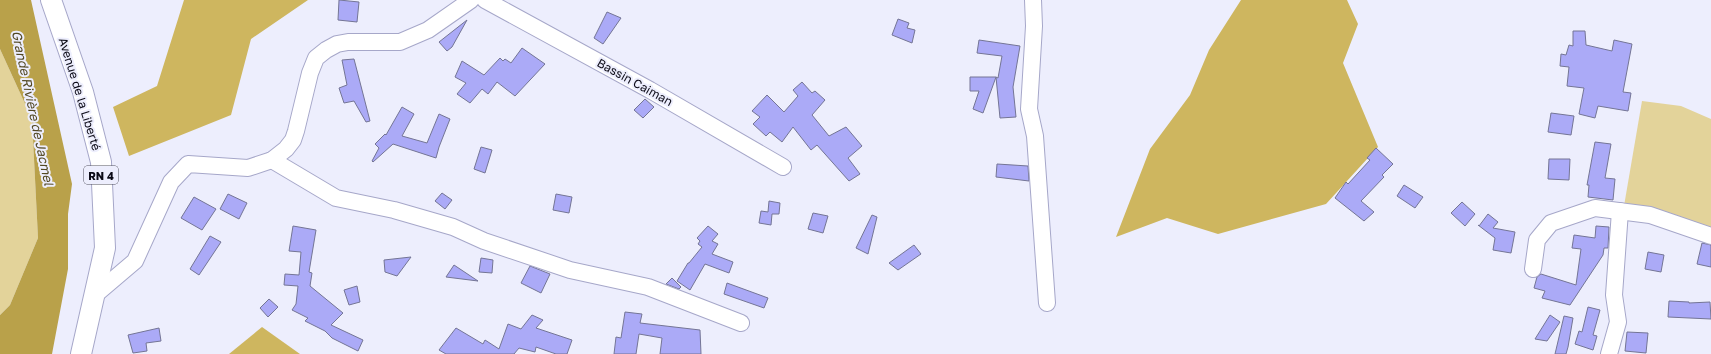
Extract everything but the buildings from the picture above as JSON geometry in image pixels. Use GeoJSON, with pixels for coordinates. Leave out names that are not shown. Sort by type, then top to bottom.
{"type":"FeatureCollection","features":[{"type":"Feature","properties":{"kind":"main road","name":"Avenue de la Liberté"},"geometry":{"type":"LineString","coordinates":[[51,0],[83,92],[100,162],[105,248],[81,354]]}},
{"type":"Feature","properties":{"kind":"street"},"geometry":{"type":"LineString","coordinates":[[95,295],[135,261],[171,182],[188,164],[248,168],[259,163],[272,160],[286,149],[293,140],[310,72],[316,58],[326,50],[337,44],[348,42],[400,42],[428,30],[471,0]]}},
{"type":"Feature","properties":{"kind":"street","name":"Bassin Caiman"},"geometry":{"type":"LineString","coordinates":[[485,0],[650,90],[783,167]]}},
{"type":"Feature","properties":{"kind":"street"},"geometry":{"type":"LineString","coordinates":[[1033,0],[1034,26],[1029,109],[1035,136],[1047,303]]}},
{"type":"Feature","properties":{"kind":"street"},"geometry":{"type":"LineString","coordinates":[[272,160],[336,198],[394,210],[453,227],[484,241],[570,270],[648,287],[741,323]]}},
{"type":"Feature","properties":{"kind":"street"},"geometry":{"type":"LineString","coordinates":[[1533,269],[1538,240],[1552,223],[1595,208],[1650,215],[1711,236]]}},
{"type":"Feature","properties":{"kind":"street"},"geometry":{"type":"LineString","coordinates":[[1609,354],[1618,322],[1614,295],[1620,211]]}},
{"type":"Feature","properties":{"kind":"shaded area"},"geometry":{"type":"Polygon","coordinates":[[[184,0],[308,0],[251,39],[231,115],[129,156],[113,107],[157,86],[184,0]]]}},
{"type":"Feature","properties":{"kind":"shaded area"},"geometry":{"type":"Polygon","coordinates":[[[1241,0],[1347,0],[1358,24],[1343,63],[1378,147],[1326,204],[1218,234],[1167,218],[1116,237],[1150,149],[1190,95],[1209,50],[1241,0]]]}},
{"type":"Feature","properties":{"kind":"shaded area"},"geometry":{"type":"Polygon","coordinates":[[[0,49],[32,119],[38,238],[10,305],[0,315],[0,49]]]}},
{"type":"Feature","properties":{"kind":"shaded area"},"geometry":{"type":"Polygon","coordinates":[[[1642,101],[1681,106],[1711,119],[1711,234],[1624,206],[1642,101]]]}},
{"type":"Feature","properties":{"kind":"shaded area"},"geometry":{"type":"Polygon","coordinates":[[[262,327],[300,354],[229,354],[262,327]]]}},
{"type":"Feature","properties":{"kind":"water","name":"Grande Rivière de Jacmel"},"geometry":{"type":"Polygon","coordinates":[[[0,0],[31,0],[72,184],[68,214],[68,269],[52,354],[0,354],[0,315],[10,305],[38,238],[32,119],[0,49],[0,0]]]}}]}
